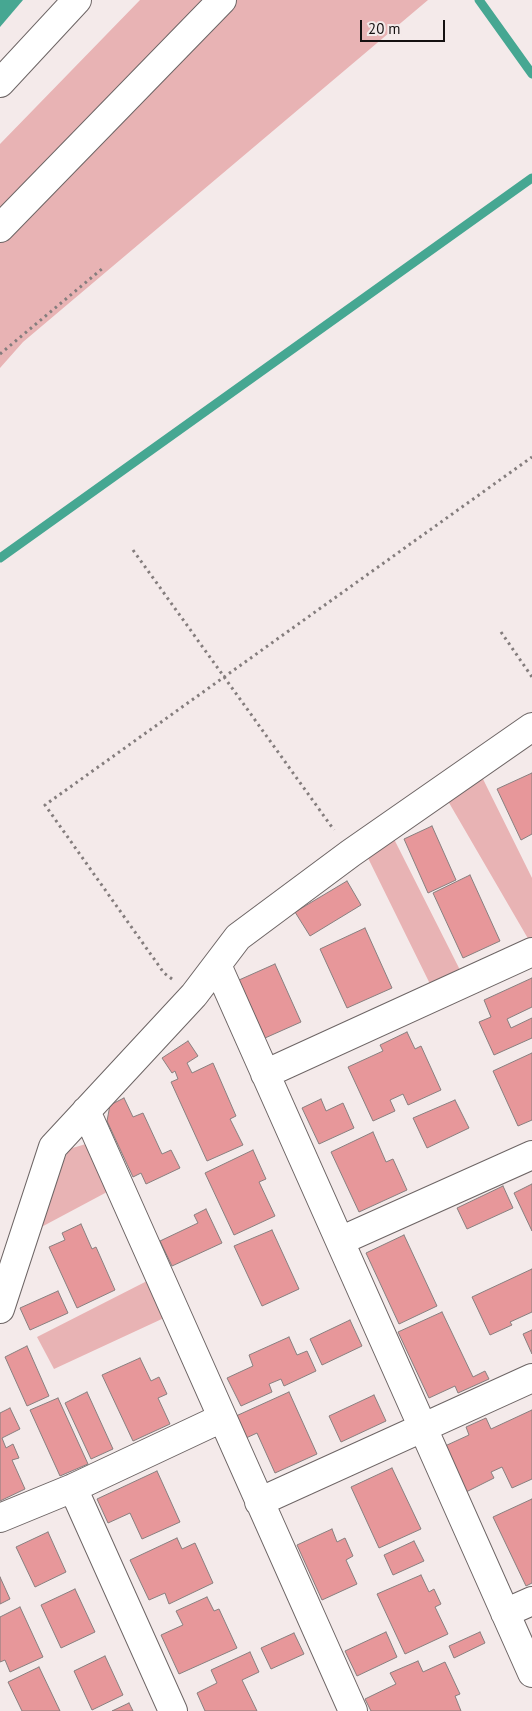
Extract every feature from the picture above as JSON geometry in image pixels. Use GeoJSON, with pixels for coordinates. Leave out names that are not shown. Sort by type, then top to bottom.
{"type":"FeatureCollection","features":[{"type":"Feature","properties":{"kind":"street"},"geometry":{"type":"LineString","coordinates":[[0,83],[77,0]]}},
{"type":"Feature","properties":{"kind":"street"},"geometry":{"type":"LineString","coordinates":[[0,228],[222,0]]}},
{"type":"Feature","properties":{"kind":"street"},"geometry":{"type":"LineString","coordinates":[[0,1309],[53,1147],[194,995],[238,937],[351,853],[532,727]]}},
{"type":"Feature","properties":{"kind":"street"},"geometry":{"type":"LineString","coordinates":[[265,1074],[532,952]]}},
{"type":"Feature","properties":{"kind":"street"},"geometry":{"type":"LineString","coordinates":[[217,965],[532,1673]]}},
{"type":"Feature","properties":{"kind":"street"},"geometry":{"type":"LineString","coordinates":[[86,1111],[353,1711]]}},
{"type":"Feature","properties":{"kind":"street"},"geometry":{"type":"LineString","coordinates":[[340,1241],[532,1155]]}},
{"type":"Feature","properties":{"kind":"street"},"geometry":{"type":"LineString","coordinates":[[259,1502],[532,1378]]}},
{"type":"Feature","properties":{"kind":"street"},"geometry":{"type":"LineString","coordinates":[[0,1518],[73,1488],[222,1418]]}},
{"type":"Feature","properties":{"kind":"street"},"geometry":{"type":"LineString","coordinates":[[73,1488],[173,1711]]}},
{"type":"Feature","properties":{"kind":"street"},"geometry":{"type":"LineString","coordinates":[[505,1613],[532,1600]]}},
{"type":"Feature","properties":{"kind":"path"},"geometry":{"type":"LineString","coordinates":[[0,354],[103,268]]}},
{"type":"Feature","properties":{"kind":"path"},"geometry":{"type":"LineString","coordinates":[[194,995],[164,973],[45,805],[225,678],[532,456]]}},
{"type":"Feature","properties":{"kind":"path"},"geometry":{"type":"LineString","coordinates":[[133,550],[351,853]]}},
{"type":"Feature","properties":{"kind":"path"},"geometry":{"type":"LineString","coordinates":[[501,632],[532,677]]}},
{"type":"Feature","properties":{"kind":"shaded area"},"geometry":{"type":"Polygon","coordinates":[[[0,0],[23,0],[0,27],[0,0]]]}},
{"type":"Feature","properties":{"kind":"shaded area"},"geometry":{"type":"Polygon","coordinates":[[[140,0],[428,0],[23,342],[0,368],[0,144],[140,0]]]}},
{"type":"Feature","properties":{"kind":"shaded area"},"geometry":{"type":"Polygon","coordinates":[[[482,777],[532,878],[532,941],[530,942],[448,801],[482,777]]]}},
{"type":"Feature","properties":{"kind":"shaded area"},"geometry":{"type":"Polygon","coordinates":[[[394,839],[461,972],[431,986],[368,858],[394,839]]]}},
{"type":"Feature","properties":{"kind":"shaded area"},"geometry":{"type":"Polygon","coordinates":[[[86,1144],[107,1192],[32,1232],[69,1149],[86,1144]]]}},
{"type":"Feature","properties":{"kind":"shaded area"},"geometry":{"type":"Polygon","coordinates":[[[147,1281],[164,1318],[54,1369],[37,1337],[147,1281]]]}},
{"type":"Feature","properties":{"kind":"building"},"geometry":{"type":"Polygon","coordinates":[[[532,773],[532,834],[521,840],[497,789],[532,773]]]}},
{"type":"Feature","properties":{"kind":"building"},"geometry":{"type":"Polygon","coordinates":[[[432,826],[456,880],[428,893],[404,839],[432,826]]]}},
{"type":"Feature","properties":{"kind":"building"},"geometry":{"type":"Polygon","coordinates":[[[470,875],[500,941],[463,958],[433,893],[470,875]]]}},
{"type":"Feature","properties":{"kind":"building"},"geometry":{"type":"Polygon","coordinates":[[[347,881],[361,905],[310,936],[295,912],[347,881]]]}},
{"type":"Feature","properties":{"kind":"building"},"geometry":{"type":"Polygon","coordinates":[[[365,928],[392,988],[347,1008],[320,949],[365,928]]]}},
{"type":"Feature","properties":{"kind":"building"},"geometry":{"type":"Polygon","coordinates":[[[275,964],[301,1022],[265,1038],[239,980],[275,964]]]}},
{"type":"Feature","properties":{"kind":"building"},"geometry":{"type":"Polygon","coordinates":[[[532,978],[532,1007],[507,1019],[511,1028],[532,1018],[532,1038],[494,1055],[479,1022],[491,1017],[484,1000],[532,978]]]}},
{"type":"Feature","properties":{"kind":"building"},"geometry":{"type":"Polygon","coordinates":[[[407,1032],[415,1049],[421,1046],[441,1090],[408,1105],[403,1094],[390,1100],[395,1111],[373,1121],[348,1067],[383,1051],[380,1045],[407,1032]]]}},
{"type":"Feature","properties":{"kind":"building"},"geometry":{"type":"Polygon","coordinates":[[[188,1041],[198,1056],[187,1063],[192,1073],[213,1063],[236,1116],[230,1119],[243,1145],[207,1161],[171,1082],[178,1079],[175,1071],[172,1073],[162,1058],[188,1041]]]}},
{"type":"Feature","properties":{"kind":"building"},"geometry":{"type":"Polygon","coordinates":[[[532,1053],[532,1120],[518,1126],[493,1071],[532,1053]]]}},
{"type":"Feature","properties":{"kind":"building"},"geometry":{"type":"Polygon","coordinates":[[[124,1098],[133,1117],[143,1113],[162,1154],[171,1150],[180,1168],[146,1184],[141,1173],[133,1177],[107,1121],[110,1105],[124,1098]]]}},
{"type":"Feature","properties":{"kind":"building"},"geometry":{"type":"Polygon","coordinates":[[[321,1099],[326,1111],[343,1103],[354,1128],[319,1144],[302,1108],[321,1099]]]}},
{"type":"Feature","properties":{"kind":"building"},"geometry":{"type":"Polygon","coordinates":[[[455,1100],[469,1128],[427,1148],[413,1118],[455,1100]]]}},
{"type":"Feature","properties":{"kind":"building"},"geometry":{"type":"Polygon","coordinates":[[[373,1132],[386,1162],[393,1159],[407,1190],[359,1212],[331,1152],[373,1132]]]}},
{"type":"Feature","properties":{"kind":"building"},"geometry":{"type":"Polygon","coordinates":[[[253,1150],[266,1179],[259,1182],[275,1216],[234,1235],[205,1173],[253,1150]]]}},
{"type":"Feature","properties":{"kind":"building"},"geometry":{"type":"Polygon","coordinates":[[[532,1184],[532,1231],[514,1193],[532,1184]]]}},
{"type":"Feature","properties":{"kind":"building"},"geometry":{"type":"Polygon","coordinates":[[[503,1186],[513,1208],[467,1229],[457,1208],[503,1186]]]}},
{"type":"Feature","properties":{"kind":"building"},"geometry":{"type":"Polygon","coordinates":[[[206,1209],[222,1243],[172,1266],[160,1241],[198,1223],[194,1215],[206,1209]]]}},
{"type":"Feature","properties":{"kind":"building"},"geometry":{"type":"Polygon","coordinates":[[[81,1224],[92,1249],[96,1247],[115,1290],[77,1308],[49,1247],[65,1240],[62,1233],[81,1224]]]}},
{"type":"Feature","properties":{"kind":"building"},"geometry":{"type":"Polygon","coordinates":[[[272,1230],[299,1289],[262,1306],[234,1246],[272,1230]]]}},
{"type":"Feature","properties":{"kind":"building"},"geometry":{"type":"Polygon","coordinates":[[[404,1235],[437,1306],[399,1324],[366,1253],[404,1235]]]}},
{"type":"Feature","properties":{"kind":"building"},"geometry":{"type":"Polygon","coordinates":[[[532,1269],[532,1312],[510,1322],[512,1325],[490,1335],[472,1297],[532,1269]]]}},
{"type":"Feature","properties":{"kind":"building"},"geometry":{"type":"Polygon","coordinates":[[[58,1291],[68,1313],[30,1330],[20,1308],[58,1291]]]}},
{"type":"Feature","properties":{"kind":"building"},"geometry":{"type":"Polygon","coordinates":[[[442,1312],[473,1377],[485,1371],[489,1379],[458,1393],[455,1386],[429,1398],[398,1332],[442,1312]]]}},
{"type":"Feature","properties":{"kind":"building"},"geometry":{"type":"Polygon","coordinates":[[[350,1320],[362,1346],[322,1365],[310,1339],[350,1320]]]}},
{"type":"Feature","properties":{"kind":"building"},"geometry":{"type":"Polygon","coordinates":[[[532,1330],[532,1354],[523,1334],[532,1330]]]}},
{"type":"Feature","properties":{"kind":"building"},"geometry":{"type":"Polygon","coordinates":[[[289,1337],[297,1355],[307,1351],[316,1371],[284,1386],[281,1379],[269,1384],[272,1392],[241,1406],[227,1378],[253,1366],[249,1355],[289,1337]]]}},
{"type":"Feature","properties":{"kind":"building"},"geometry":{"type":"Polygon","coordinates":[[[27,1346],[49,1396],[27,1406],[5,1357],[27,1346]]]}},
{"type":"Feature","properties":{"kind":"building"},"geometry":{"type":"Polygon","coordinates":[[[140,1358],[151,1381],[159,1377],[167,1394],[158,1398],[170,1424],[133,1441],[102,1375],[140,1358]]]}},
{"type":"Feature","properties":{"kind":"building"},"geometry":{"type":"Polygon","coordinates":[[[87,1392],[113,1449],[91,1459],[65,1403],[87,1392]]]}},
{"type":"Feature","properties":{"kind":"building"},"geometry":{"type":"Polygon","coordinates":[[[289,1392],[317,1454],[275,1473],[257,1433],[246,1438],[236,1416],[289,1392]]]}},
{"type":"Feature","properties":{"kind":"building"},"geometry":{"type":"Polygon","coordinates":[[[374,1395],[386,1421],[341,1442],[329,1416],[374,1395]]]}},
{"type":"Feature","properties":{"kind":"building"},"geometry":{"type":"Polygon","coordinates":[[[58,1398],[88,1464],[60,1476],[30,1410],[58,1398]]]}},
{"type":"Feature","properties":{"kind":"building"},"geometry":{"type":"Polygon","coordinates":[[[10,1408],[20,1429],[2,1438],[6,1448],[13,1444],[19,1458],[12,1460],[25,1489],[0,1501],[0,1413],[10,1408]]]}},
{"type":"Feature","properties":{"kind":"building"},"geometry":{"type":"Polygon","coordinates":[[[532,1410],[532,1479],[512,1488],[502,1467],[491,1472],[494,1478],[466,1492],[445,1446],[469,1435],[466,1427],[486,1418],[491,1429],[532,1410]]]}},
{"type":"Feature","properties":{"kind":"building"},"geometry":{"type":"Polygon","coordinates":[[[392,1468],[421,1529],[379,1548],[351,1487],[392,1468]]]}},
{"type":"Feature","properties":{"kind":"building"},"geometry":{"type":"Polygon","coordinates":[[[157,1471],[180,1522],[142,1539],[130,1513],[108,1523],[97,1499],[157,1471]]]}},
{"type":"Feature","properties":{"kind":"building"},"geometry":{"type":"Polygon","coordinates":[[[532,1499],[532,1583],[526,1586],[493,1517],[532,1499]]]}},
{"type":"Feature","properties":{"kind":"building"},"geometry":{"type":"Polygon","coordinates":[[[332,1529],[337,1542],[345,1538],[353,1556],[346,1560],[357,1584],[322,1600],[297,1545],[332,1529]]]}},
{"type":"Feature","properties":{"kind":"building"},"geometry":{"type":"Polygon","coordinates":[[[48,1532],[66,1572],[35,1587],[16,1547],[48,1532]]]}},
{"type":"Feature","properties":{"kind":"building"},"geometry":{"type":"Polygon","coordinates":[[[177,1538],[182,1549],[195,1543],[213,1583],[169,1604],[165,1593],[149,1600],[130,1560],[177,1538]]]}},
{"type":"Feature","properties":{"kind":"building"},"geometry":{"type":"Polygon","coordinates":[[[414,1541],[424,1561],[393,1575],[384,1555],[414,1541]]]}},
{"type":"Feature","properties":{"kind":"building"},"geometry":{"type":"Polygon","coordinates":[[[421,1575],[429,1592],[434,1589],[441,1604],[435,1607],[448,1634],[405,1654],[377,1594],[421,1575]]]}},
{"type":"Feature","properties":{"kind":"building"},"geometry":{"type":"Polygon","coordinates":[[[0,1577],[10,1599],[0,1604],[0,1577]]]}},
{"type":"Feature","properties":{"kind":"building"},"geometry":{"type":"Polygon","coordinates":[[[75,1589],[95,1632],[61,1648],[41,1605],[75,1589]]]}},
{"type":"Feature","properties":{"kind":"building"},"geometry":{"type":"Polygon","coordinates":[[[207,1597],[214,1611],[219,1609],[237,1648],[179,1674],[161,1635],[183,1625],[176,1611],[207,1597]]]}},
{"type":"Feature","properties":{"kind":"building"},"geometry":{"type":"Polygon","coordinates":[[[20,1607],[43,1657],[10,1672],[5,1660],[0,1662],[0,1617],[20,1607]]]}},
{"type":"Feature","properties":{"kind":"building"},"geometry":{"type":"Polygon","coordinates":[[[386,1632],[397,1657],[357,1676],[345,1651],[386,1632]]]}},
{"type":"Feature","properties":{"kind":"building"},"geometry":{"type":"Polygon","coordinates":[[[480,1632],[485,1643],[454,1658],[449,1646],[480,1632]]]}},
{"type":"Feature","properties":{"kind":"building"},"geometry":{"type":"Polygon","coordinates":[[[294,1633],[304,1654],[271,1669],[261,1648],[294,1633]]]}},
{"type":"Feature","properties":{"kind":"building"},"geometry":{"type":"Polygon","coordinates":[[[250,1652],[259,1672],[242,1680],[257,1711],[205,1711],[197,1693],[217,1683],[211,1670],[250,1652]]]}},
{"type":"Feature","properties":{"kind":"building"},"geometry":{"type":"Polygon","coordinates":[[[105,1656],[123,1695],[92,1710],[74,1671],[105,1656]]]}},
{"type":"Feature","properties":{"kind":"building"},"geometry":{"type":"Polygon","coordinates":[[[418,1661],[423,1672],[445,1662],[460,1694],[455,1696],[461,1711],[371,1711],[365,1699],[396,1684],[390,1673],[418,1661]]]}},
{"type":"Feature","properties":{"kind":"building"},"geometry":{"type":"Polygon","coordinates":[[[39,1667],[60,1711],[22,1711],[8,1682],[39,1667]]]}},
{"type":"Feature","properties":{"kind":"building"},"geometry":{"type":"Polygon","coordinates":[[[129,1703],[133,1711],[112,1711],[129,1703]]]}},
{"type":"Feature","properties":{"kind":"waterway"},"geometry":{"type":"LineString","coordinates":[[479,0],[532,74]]}},
{"type":"Feature","properties":{"kind":"waterway"},"geometry":{"type":"LineString","coordinates":[[0,558],[532,178]]}}]}
